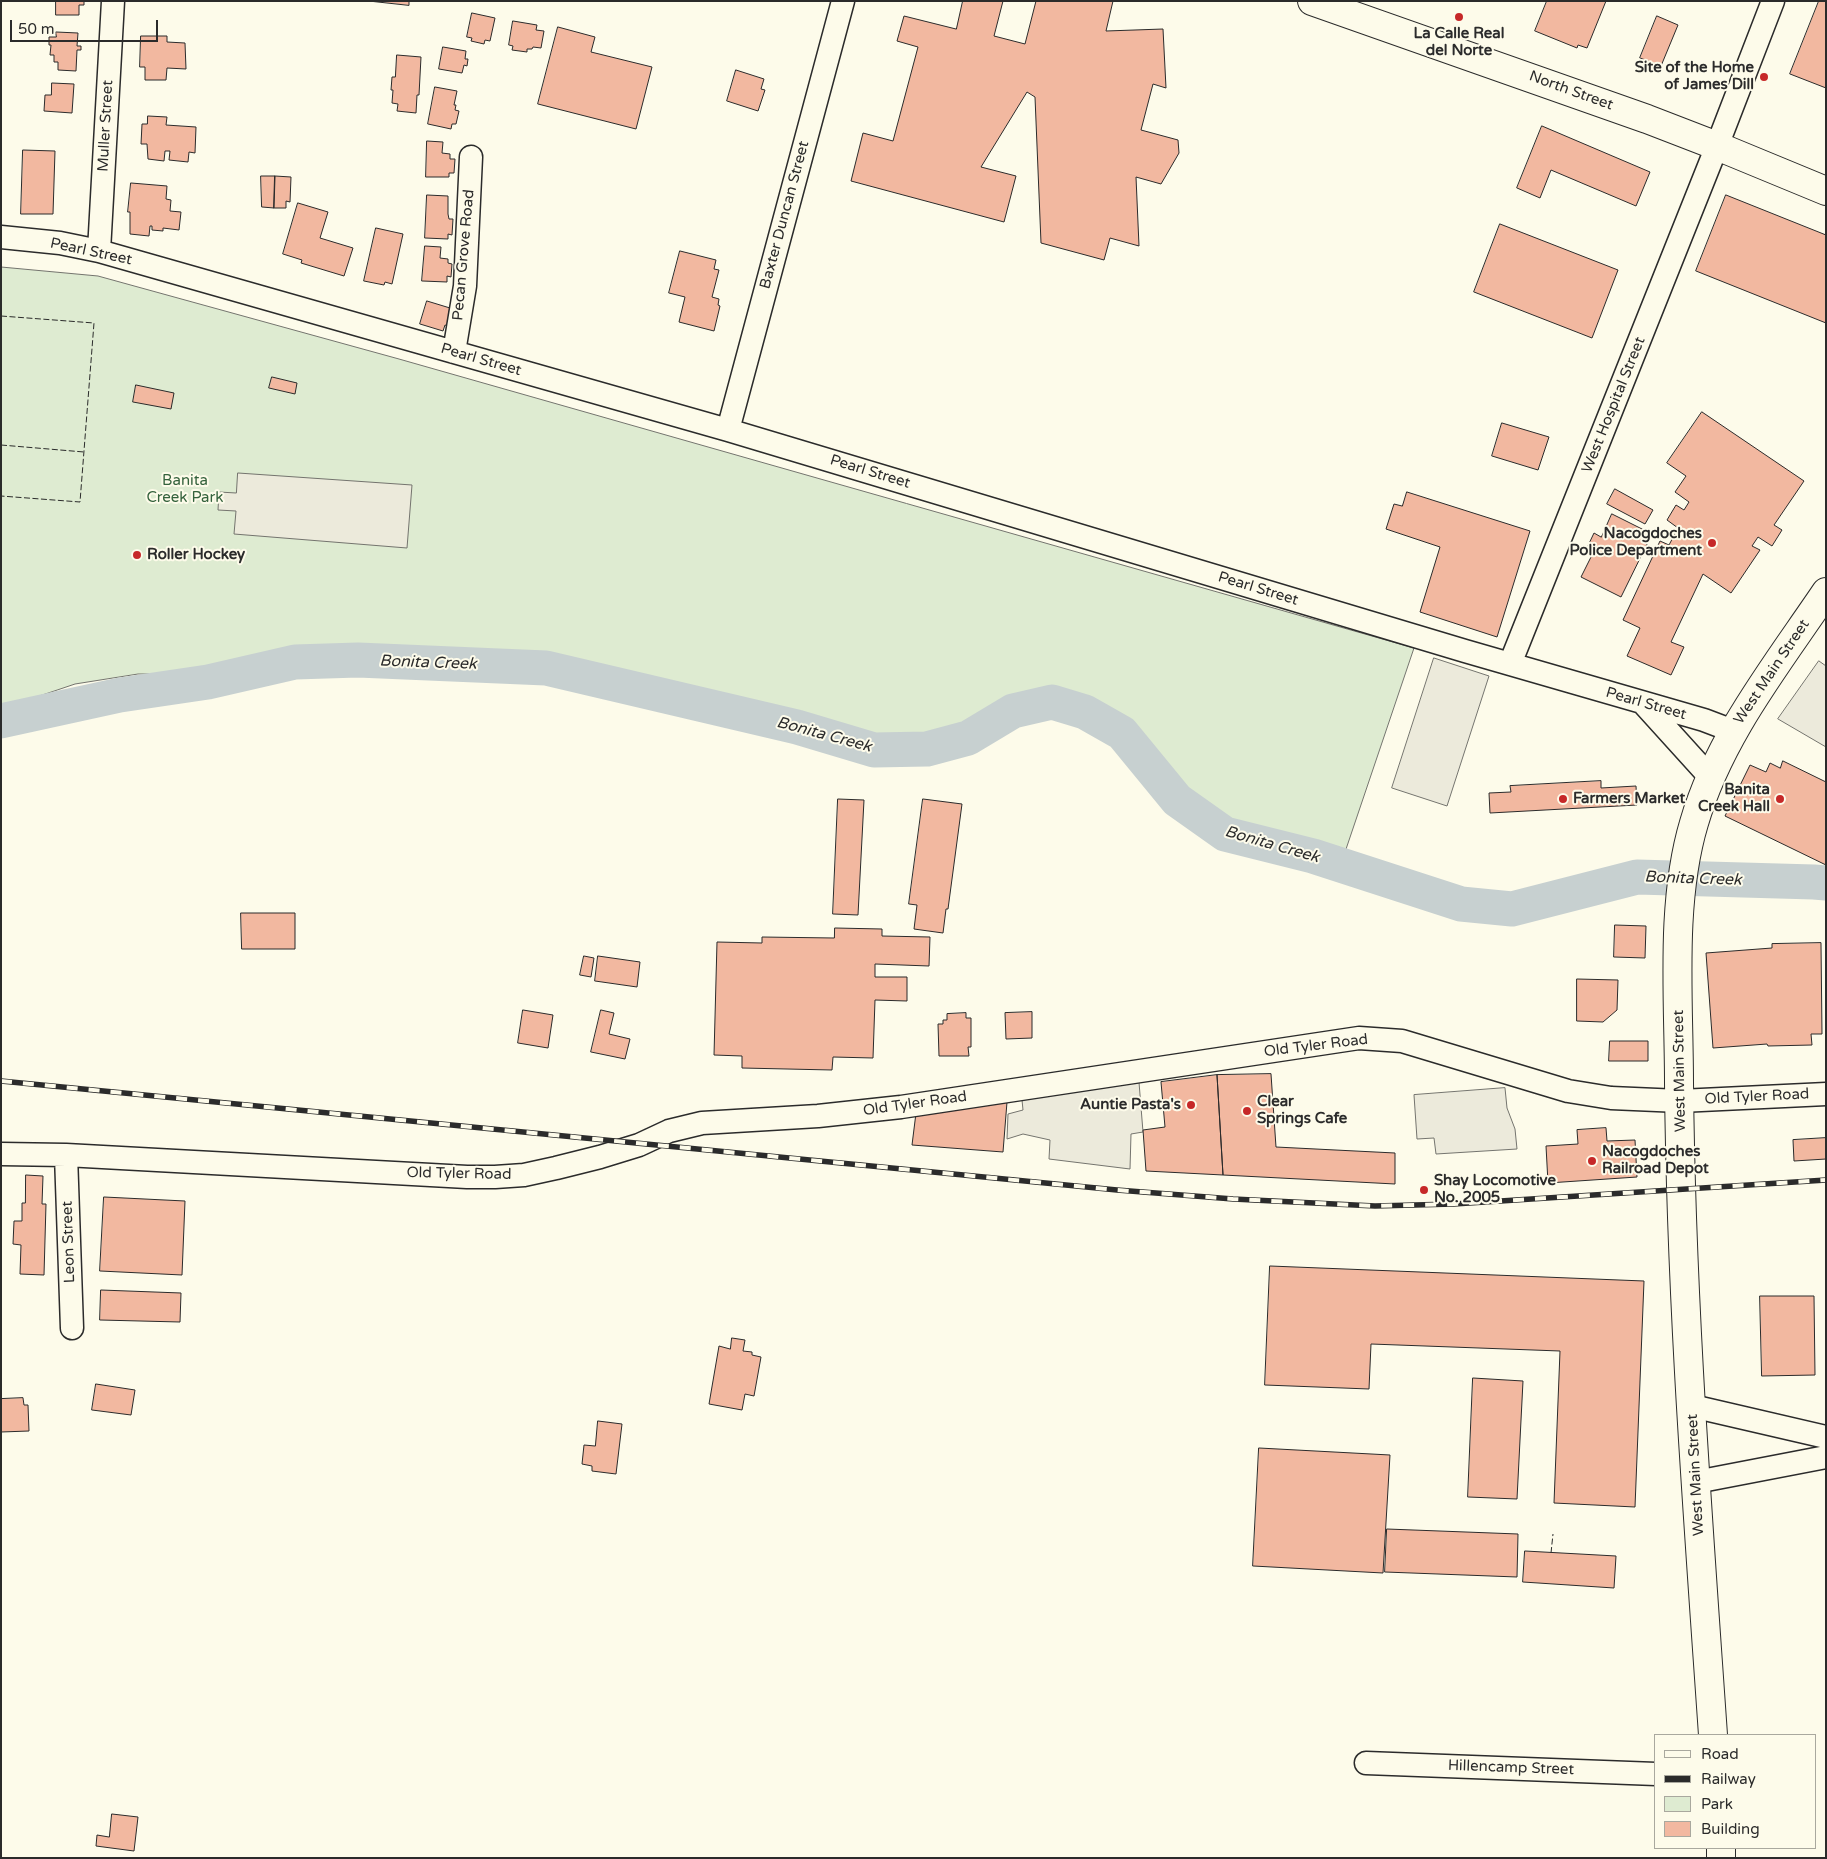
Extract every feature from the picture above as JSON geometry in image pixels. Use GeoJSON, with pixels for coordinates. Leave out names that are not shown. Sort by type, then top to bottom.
{"type":"FeatureCollection","features":[{"type":"Feature","properties":{"kind":"main road","name":"North Street"},"geometry":{"type":"LineString","coordinates":[[1312,1],[1565,89],[1718,146],[1826,191]]}},
{"type":"Feature","properties":{"kind":"main road","name":"West Main Street"},"geometry":{"type":"LineString","coordinates":[[1713,1734],[1696,1482],[1682,1190],[1678,967],[1680,913],[1686,859],[1694,822],[1710,777],[1733,731],[1826,592]]}},
{"type":"Feature","properties":{"kind":"street","name":"Muller Street"},"geometry":{"type":"LineString","coordinates":[[99,251],[113,1]]}},
{"type":"Feature","properties":{"kind":"street","name":"Baxter Duncan Street"},"geometry":{"type":"LineString","coordinates":[[728,430],[843,1]]}},
{"type":"Feature","properties":{"kind":"street","name":"West Hospital Street"},"geometry":{"type":"LineString","coordinates":[[1510,664],[1718,146],[1773,1]]}},
{"type":"Feature","properties":{"kind":"street","name":"Pecan Grove Road"},"geometry":{"type":"LineString","coordinates":[[454,352],[465,286],[471,157]]}},
{"type":"Feature","properties":{"kind":"street","name":"Pearl Street"},"geometry":{"type":"LineString","coordinates":[[1,237],[60,243],[99,251],[728,430],[1510,664],[1704,720],[1733,731]]}},
{"type":"Feature","properties":{"kind":"street"},"geometry":{"type":"LineString","coordinates":[[1643,703],[1710,777]]}},
{"type":"Feature","properties":{"kind":"street","name":"Old Tyler Road"},"geometry":{"type":"LineString","coordinates":[[1,1154],[66,1155],[467,1177],[524,1175],[600,1157],[639,1144],[669,1131],[702,1123],[818,1116],[901,1107],[1359,1038],[1402,1041],[1575,1092],[1611,1098],[1680,1101],[1826,1094]]}},
{"type":"Feature","properties":{"kind":"street","name":"Leon Street"},"geometry":{"type":"LineString","coordinates":[[66,1155],[72,1328]]}},
{"type":"Feature","properties":{"kind":"street"},"geometry":{"type":"LineString","coordinates":[[1692,1406],[1826,1437]]}},
{"type":"Feature","properties":{"kind":"street"},"geometry":{"type":"LineString","coordinates":[[1696,1482],[1826,1457]]}},
{"type":"Feature","properties":{"kind":"street","name":"Hillencamp Street"},"geometry":{"type":"LineString","coordinates":[[1366,1763],[1654,1774]]}},
{"type":"Feature","properties":{"kind":"green space","name":"Banita Creek Park"},"geometry":{"type":"Polygon","coordinates":[[[1,267],[98,276],[399,359],[1414,648],[1343,858],[1225,831],[1179,798],[1126,730],[1088,707],[1052,697],[1010,705],[962,732],[927,741],[876,741],[548,658],[390,655],[288,656],[209,674],[138,674],[75,684],[1,709],[1,267]]]}},
{"type":"Feature","properties":{"kind":"shaded area"},"geometry":{"type":"Polygon","coordinates":[[[238,473],[412,485],[407,548],[234,534],[236,511],[218,510],[219,492],[236,493],[238,473]]]}},
{"type":"Feature","properties":{"kind":"shaded area"},"geometry":{"type":"Polygon","coordinates":[[[1434,658],[1489,676],[1447,806],[1392,788],[1434,658]]]}},
{"type":"Feature","properties":{"kind":"shaded area"},"geometry":{"type":"Polygon","coordinates":[[[1819,661],[1826,666],[1826,747],[1778,719],[1819,661]]]}},
{"type":"Feature","properties":{"kind":"shaded area"},"geometry":{"type":"Polygon","coordinates":[[[1139,1082],[1143,1132],[1131,1134],[1130,1169],[1049,1159],[1050,1140],[1023,1134],[1007,1139],[1008,1114],[1023,1110],[1022,1100],[1139,1082]]]}},
{"type":"Feature","properties":{"kind":"shaded area"},"geometry":{"type":"Polygon","coordinates":[[[1505,1088],[1507,1108],[1515,1129],[1517,1149],[1436,1154],[1434,1138],[1417,1139],[1414,1095],[1505,1088]]]}},
{"type":"Feature","properties":{"kind":"building"},"geometry":{"type":"Polygon","coordinates":[[[56,1],[84,1],[84,5],[79,5],[79,15],[56,15],[56,1]]]}},
{"type":"Feature","properties":{"kind":"building"},"geometry":{"type":"Polygon","coordinates":[[[369,1],[409,1],[409,5],[369,1]]]}},
{"type":"Feature","properties":{"kind":"building"},"geometry":{"type":"Polygon","coordinates":[[[963,1],[1003,1],[994,36],[1025,44],[1036,1],[1113,1],[1106,31],[1163,29],[1166,88],[1153,84],[1141,130],[1178,140],[1179,153],[1161,184],[1136,177],[1139,246],[1110,238],[1104,260],[1041,243],[1035,97],[1027,92],[981,167],[1016,176],[1004,222],[851,181],[863,133],[893,141],[918,47],[897,41],[904,16],[956,29],[963,1]]]}},
{"type":"Feature","properties":{"kind":"building"},"geometry":{"type":"Polygon","coordinates":[[[1547,1],[1606,1],[1587,48],[1578,45],[1577,48],[1535,31],[1547,1]]]}},
{"type":"Feature","properties":{"kind":"building"},"geometry":{"type":"Polygon","coordinates":[[[1819,1],[1826,1],[1826,88],[1790,74],[1819,1]]]}},
{"type":"Feature","properties":{"kind":"building"},"geometry":{"type":"Polygon","coordinates":[[[472,13],[495,18],[490,41],[485,40],[484,44],[471,41],[472,38],[467,37],[472,13]]]}},
{"type":"Feature","properties":{"kind":"building"},"geometry":{"type":"Polygon","coordinates":[[[1657,16],[1678,25],[1661,66],[1640,58],[1657,16]]]}},
{"type":"Feature","properties":{"kind":"building"},"geometry":{"type":"Polygon","coordinates":[[[513,21],[537,25],[536,30],[544,31],[541,48],[533,47],[532,49],[527,49],[527,52],[512,50],[513,46],[509,45],[513,21]]]}},
{"type":"Feature","properties":{"kind":"building"},"geometry":{"type":"Polygon","coordinates":[[[558,27],[595,37],[591,52],[652,67],[636,129],[538,104],[558,27]]]}},
{"type":"Feature","properties":{"kind":"building"},"geometry":{"type":"Polygon","coordinates":[[[56,32],[78,33],[77,46],[81,46],[81,50],[77,50],[76,71],[58,70],[58,62],[54,62],[54,55],[50,55],[51,45],[49,45],[49,37],[56,37],[56,32]]]}},
{"type":"Feature","properties":{"kind":"building"},"geometry":{"type":"Polygon","coordinates":[[[141,36],[167,36],[167,42],[185,43],[186,69],[167,68],[166,80],[145,80],[145,67],[140,67],[141,36]]]}},
{"type":"Feature","properties":{"kind":"building"},"geometry":{"type":"Polygon","coordinates":[[[443,47],[466,51],[465,59],[468,59],[467,66],[464,65],[462,73],[439,69],[443,47]]]}},
{"type":"Feature","properties":{"kind":"building"},"geometry":{"type":"Polygon","coordinates":[[[397,55],[421,57],[416,113],[397,111],[398,104],[392,103],[392,77],[395,77],[397,55]]]}},
{"type":"Feature","properties":{"kind":"building"},"geometry":{"type":"Polygon","coordinates":[[[736,70],[764,79],[761,89],[765,90],[758,111],[727,101],[736,70]]]}},
{"type":"Feature","properties":{"kind":"building"},"geometry":{"type":"Polygon","coordinates":[[[52,83],[74,84],[72,113],[44,111],[45,95],[51,95],[52,83]]]}},
{"type":"Feature","properties":{"kind":"building"},"geometry":{"type":"Polygon","coordinates":[[[435,87],[457,91],[454,105],[456,105],[455,110],[459,111],[456,124],[452,124],[451,129],[428,124],[435,87]]]}},
{"type":"Feature","properties":{"kind":"building"},"geometry":{"type":"Polygon","coordinates":[[[148,116],[167,117],[166,125],[196,127],[195,153],[189,152],[188,162],[169,160],[170,151],[165,151],[164,161],[148,159],[147,144],[141,144],[142,124],[147,124],[148,116]]]}},
{"type":"Feature","properties":{"kind":"building"},"geometry":{"type":"Polygon","coordinates":[[[1542,126],[1650,172],[1636,206],[1551,170],[1540,198],[1517,188],[1542,126]]]}},
{"type":"Feature","properties":{"kind":"building"},"geometry":{"type":"Polygon","coordinates":[[[427,141],[443,142],[442,153],[450,154],[450,159],[455,159],[454,173],[449,173],[449,177],[426,177],[427,141]]]}},
{"type":"Feature","properties":{"kind":"building"},"geometry":{"type":"Polygon","coordinates":[[[23,150],[55,151],[53,214],[21,214],[23,150]]]}},
{"type":"Feature","properties":{"kind":"building"},"geometry":{"type":"Polygon","coordinates":[[[261,176],[275,176],[274,208],[262,207],[261,176]]]}},
{"type":"Feature","properties":{"kind":"building"},"geometry":{"type":"Polygon","coordinates":[[[275,176],[291,177],[290,202],[286,201],[286,208],[274,208],[275,176]]]}},
{"type":"Feature","properties":{"kind":"building"},"geometry":{"type":"Polygon","coordinates":[[[131,183],[167,186],[166,199],[171,200],[170,211],[181,212],[179,230],[163,228],[163,231],[152,230],[152,226],[150,226],[149,236],[130,234],[130,212],[128,212],[131,183]]]}},
{"type":"Feature","properties":{"kind":"building"},"geometry":{"type":"Polygon","coordinates":[[[427,195],[448,196],[449,219],[453,219],[452,235],[448,234],[448,239],[425,238],[427,195]]]}},
{"type":"Feature","properties":{"kind":"building"},"geometry":{"type":"Polygon","coordinates":[[[1726,195],[1826,235],[1826,323],[1696,271],[1726,195]]]}},
{"type":"Feature","properties":{"kind":"building"},"geometry":{"type":"Polygon","coordinates":[[[298,203],[328,212],[320,238],[353,248],[344,276],[301,263],[302,260],[283,254],[298,203]]]}},
{"type":"Feature","properties":{"kind":"building"},"geometry":{"type":"Polygon","coordinates":[[[1500,224],[1618,270],[1592,338],[1474,292],[1500,224]]]}},
{"type":"Feature","properties":{"kind":"building"},"geometry":{"type":"Polygon","coordinates":[[[376,228],[403,234],[392,284],[385,282],[384,285],[364,281],[376,228]]]}},
{"type":"Feature","properties":{"kind":"building"},"geometry":{"type":"Polygon","coordinates":[[[425,246],[441,247],[440,258],[448,259],[448,263],[452,264],[451,277],[447,276],[447,282],[422,281],[425,246]]]}},
{"type":"Feature","properties":{"kind":"building"},"geometry":{"type":"Polygon","coordinates":[[[680,251],[716,260],[714,269],[719,270],[712,297],[719,299],[718,305],[720,306],[714,331],[679,322],[685,297],[669,293],[680,251]]]}},
{"type":"Feature","properties":{"kind":"building"},"geometry":{"type":"Polygon","coordinates":[[[427,301],[450,308],[449,312],[452,313],[448,326],[445,325],[443,331],[420,324],[427,301]]]}},
{"type":"Feature","properties":{"kind":"building"},"geometry":{"type":"Polygon","coordinates":[[[272,377],[297,383],[295,394],[269,388],[272,377]]]}},
{"type":"Feature","properties":{"kind":"building"},"geometry":{"type":"Polygon","coordinates":[[[136,385],[174,393],[171,409],[133,402],[136,385]]]}},
{"type":"Feature","properties":{"kind":"building","name":"Nacogdoches Police Department"},"geometry":{"type":"Polygon","coordinates":[[[1702,412],[1804,481],[1774,525],[1782,530],[1772,546],[1758,537],[1752,546],[1760,550],[1731,593],[1703,574],[1671,642],[1684,647],[1671,675],[1627,656],[1640,628],[1623,620],[1660,541],[1669,545],[1678,528],[1667,520],[1676,505],[1684,510],[1689,502],[1675,492],[1686,476],[1667,463],[1702,412]]]}},
{"type":"Feature","properties":{"kind":"building"},"geometry":{"type":"Polygon","coordinates":[[[1502,423],[1549,437],[1538,470],[1492,456],[1502,423]]]}},
{"type":"Feature","properties":{"kind":"building"},"geometry":{"type":"Polygon","coordinates":[[[1615,489],[1653,510],[1645,524],[1607,504],[1615,489]]]}},
{"type":"Feature","properties":{"kind":"building"},"geometry":{"type":"Polygon","coordinates":[[[1407,492],[1530,531],[1497,637],[1420,612],[1440,547],[1386,529],[1394,504],[1402,506],[1407,492]]]}},
{"type":"Feature","properties":{"kind":"building"},"geometry":{"type":"Polygon","coordinates":[[[1612,514],[1652,534],[1621,597],[1581,577],[1592,555],[1585,552],[1594,533],[1601,537],[1612,514]]]}},
{"type":"Feature","properties":{"kind":"building","name":"Banita Creek Hall"},"geometry":{"type":"Polygon","coordinates":[[[1783,761],[1826,782],[1826,865],[1725,816],[1750,765],[1766,772],[1770,763],[1780,768],[1783,761]]]}},
{"type":"Feature","properties":{"kind":"building","name":"Farmers Market"},"geometry":{"type":"Polygon","coordinates":[[[1601,781],[1601,788],[1636,786],[1637,805],[1490,813],[1489,793],[1511,792],[1510,786],[1601,781]]]}},
{"type":"Feature","properties":{"kind":"building"},"geometry":{"type":"Polygon","coordinates":[[[838,799],[864,800],[858,915],[833,914],[838,799]]]}},
{"type":"Feature","properties":{"kind":"building"},"geometry":{"type":"Polygon","coordinates":[[[923,799],[962,804],[943,933],[914,929],[917,905],[909,904],[923,799]]]}},
{"type":"Feature","properties":{"kind":"building"},"geometry":{"type":"Polygon","coordinates":[[[241,913],[295,913],[295,949],[242,949],[241,913]]]}},
{"type":"Feature","properties":{"kind":"building"},"geometry":{"type":"Polygon","coordinates":[[[1615,925],[1646,926],[1645,958],[1614,957],[1615,925]]]}},
{"type":"Feature","properties":{"kind":"building"},"geometry":{"type":"Polygon","coordinates":[[[835,928],[882,929],[882,936],[930,937],[929,966],[875,964],[875,977],[907,977],[907,1001],[875,1000],[873,1058],[833,1057],[832,1070],[742,1068],[742,1056],[714,1055],[717,942],[762,943],[762,937],[834,938],[835,928]]]}},
{"type":"Feature","properties":{"kind":"building"},"geometry":{"type":"Polygon","coordinates":[[[1821,943],[1822,1034],[1811,1034],[1812,1045],[1768,1046],[1767,1044],[1713,1048],[1706,953],[1772,948],[1772,944],[1821,943]]]}},
{"type":"Feature","properties":{"kind":"building"},"geometry":{"type":"Polygon","coordinates":[[[584,956],[594,958],[591,977],[580,975],[584,956]]]}},
{"type":"Feature","properties":{"kind":"building"},"geometry":{"type":"Polygon","coordinates":[[[598,956],[640,962],[637,987],[595,981],[598,956]]]}},
{"type":"Feature","properties":{"kind":"building"},"geometry":{"type":"Polygon","coordinates":[[[1577,979],[1618,980],[1617,1010],[1603,1022],[1577,1021],[1577,979]]]}},
{"type":"Feature","properties":{"kind":"building"},"geometry":{"type":"Polygon","coordinates":[[[523,1010],[553,1015],[548,1048],[518,1043],[523,1010]]]}},
{"type":"Feature","properties":{"kind":"building"},"geometry":{"type":"Polygon","coordinates":[[[601,1010],[614,1013],[609,1034],[630,1039],[625,1059],[591,1052],[601,1010]]]}},
{"type":"Feature","properties":{"kind":"building"},"geometry":{"type":"Polygon","coordinates":[[[1032,1012],[1032,1038],[1006,1039],[1005,1013],[1032,1012]]]}},
{"type":"Feature","properties":{"kind":"building"},"geometry":{"type":"Polygon","coordinates":[[[966,1013],[966,1018],[971,1018],[971,1047],[968,1047],[969,1056],[939,1056],[938,1024],[943,1024],[943,1020],[947,1020],[947,1014],[966,1013]]]}},
{"type":"Feature","properties":{"kind":"building"},"geometry":{"type":"Polygon","coordinates":[[[1610,1041],[1648,1041],[1648,1061],[1609,1061],[1610,1041]]]}},
{"type":"Feature","properties":{"kind":"building","name":"Clear Springs Cafe"},"geometry":{"type":"Polygon","coordinates":[[[1271,1074],[1276,1147],[1395,1153],[1395,1184],[1223,1175],[1217,1075],[1271,1074]]]}},
{"type":"Feature","properties":{"kind":"building","name":"Auntie Pasta's"},"geometry":{"type":"Polygon","coordinates":[[[1217,1075],[1223,1175],[1146,1171],[1143,1130],[1165,1127],[1161,1082],[1217,1075]]]}},
{"type":"Feature","properties":{"kind":"building"},"geometry":{"type":"Polygon","coordinates":[[[1007,1102],[1003,1152],[912,1145],[916,1113],[1007,1102]]]}},
{"type":"Feature","properties":{"kind":"building","name":"Nacogdoches Railroad Depot"},"geometry":{"type":"Polygon","coordinates":[[[1606,1128],[1607,1141],[1635,1140],[1637,1177],[1548,1183],[1546,1146],[1578,1144],[1577,1130],[1606,1128]]]}},
{"type":"Feature","properties":{"kind":"building"},"geometry":{"type":"Polygon","coordinates":[[[1826,1138],[1826,1159],[1794,1161],[1793,1140],[1826,1138]]]}},
{"type":"Feature","properties":{"kind":"building"},"geometry":{"type":"Polygon","coordinates":[[[26,1175],[43,1176],[42,1204],[46,1204],[44,1275],[20,1274],[21,1245],[13,1244],[14,1221],[22,1221],[22,1203],[25,1203],[26,1175]]]}},
{"type":"Feature","properties":{"kind":"building"},"geometry":{"type":"Polygon","coordinates":[[[104,1197],[185,1201],[182,1275],[100,1271],[104,1197]]]}},
{"type":"Feature","properties":{"kind":"building"},"geometry":{"type":"Polygon","coordinates":[[[1270,1266],[1644,1281],[1635,1507],[1554,1503],[1560,1351],[1371,1344],[1369,1389],[1265,1385],[1270,1266]]]}},
{"type":"Feature","properties":{"kind":"building"},"geometry":{"type":"Polygon","coordinates":[[[101,1290],[181,1293],[180,1322],[100,1320],[101,1290]]]}},
{"type":"Feature","properties":{"kind":"building"},"geometry":{"type":"Polygon","coordinates":[[[1760,1296],[1814,1296],[1815,1375],[1762,1376],[1760,1296]]]}},
{"type":"Feature","properties":{"kind":"building"},"geometry":{"type":"Polygon","coordinates":[[[732,1338],[745,1340],[743,1351],[752,1352],[752,1355],[761,1357],[754,1396],[745,1394],[742,1410],[709,1404],[719,1346],[730,1349],[732,1338]]]}},
{"type":"Feature","properties":{"kind":"building"},"geometry":{"type":"Polygon","coordinates":[[[1473,1378],[1523,1381],[1517,1499],[1468,1497],[1473,1378]]]}},
{"type":"Feature","properties":{"kind":"building"},"geometry":{"type":"Polygon","coordinates":[[[96,1384],[135,1390],[131,1415],[92,1410],[96,1384]]]}},
{"type":"Feature","properties":{"kind":"building"},"geometry":{"type":"Polygon","coordinates":[[[23,1398],[24,1405],[28,1405],[29,1431],[1,1432],[1,1399],[23,1398]]]}},
{"type":"Feature","properties":{"kind":"building"},"geometry":{"type":"Polygon","coordinates":[[[598,1421],[622,1424],[616,1474],[592,1471],[592,1466],[582,1464],[584,1445],[595,1446],[598,1421]]]}},
{"type":"Feature","properties":{"kind":"building"},"geometry":{"type":"Polygon","coordinates":[[[1259,1448],[1390,1455],[1383,1573],[1253,1566],[1259,1448]]]}},
{"type":"Feature","properties":{"kind":"building"},"geometry":{"type":"Polygon","coordinates":[[[1387,1529],[1518,1534],[1517,1577],[1385,1572],[1387,1529]]]}},
{"type":"Feature","properties":{"kind":"building"},"geometry":{"type":"Polygon","coordinates":[[[1525,1551],[1616,1556],[1614,1588],[1523,1582],[1525,1551]]]}},
{"type":"Feature","properties":{"kind":"building"},"geometry":{"type":"Polygon","coordinates":[[[112,1814],[138,1817],[134,1851],[96,1846],[97,1835],[109,1837],[112,1814]]]}},
{"type":"Feature","properties":{"kind":"waterway","name":"Bonita Creek"},"geometry":{"type":"LineString","coordinates":[[1,721],[120,695],[208,682],[295,662],[358,660],[546,668],[797,727],[874,750],[927,749],[968,738],[1013,711],[1052,702],[1085,712],[1122,733],[1177,800],[1225,834],[1313,856],[1461,904],[1512,909],[1637,877],[1826,883]]}},
{"type":"Feature","properties":{"kind":"railway"},"geometry":{"type":"LineString","coordinates":[[1,1081],[1117,1190],[1233,1199],[1375,1206],[1454,1204],[1826,1180]]}},
{"type":"Feature","properties":{"kind":"fence"},"geometry":{"type":"LineString","coordinates":[[1,316],[94,323],[80,502],[1,496]]}},
{"type":"Feature","properties":{"kind":"fence"},"geometry":{"type":"LineString","coordinates":[[1,445],[84,452]]}},
{"type":"Feature","properties":{"kind":"fence"},"geometry":{"type":"LineString","coordinates":[[1551,1553],[1553,1534]]}},
{"type":"Feature","properties":{"kind":"place","name":"La Calle Real del Norte"},"geometry":{"type":"Point","coordinates":[1459,17]}},
{"type":"Feature","properties":{"kind":"place","name":"Site of the Home of James Dill"},"geometry":{"type":"Point","coordinates":[1764,77]}},
{"type":"Feature","properties":{"kind":"place","name":"Nacogdoches Police Department"},"geometry":{"type":"Point","coordinates":[1712,543]}},
{"type":"Feature","properties":{"kind":"place","name":"Roller Hockey"},"geometry":{"type":"Point","coordinates":[137,555]}},
{"type":"Feature","properties":{"kind":"place","name":"Farmers Market"},"geometry":{"type":"Point","coordinates":[1563,799]}},
{"type":"Feature","properties":{"kind":"place","name":"Banita Creek Hall"},"geometry":{"type":"Point","coordinates":[1780,799]}},
{"type":"Feature","properties":{"kind":"place","name":"Auntie Pasta's"},"geometry":{"type":"Point","coordinates":[1191,1105]}},
{"type":"Feature","properties":{"kind":"place","name":"Clear Springs Cafe"},"geometry":{"type":"Point","coordinates":[1247,1111]}},
{"type":"Feature","properties":{"kind":"place","name":"Nacogdoches Railroad Depot"},"geometry":{"type":"Point","coordinates":[1592,1161]}},
{"type":"Feature","properties":{"kind":"place","name":"Shay Locomotive No. 2005"},"geometry":{"type":"Point","coordinates":[1424,1190]}}]}
